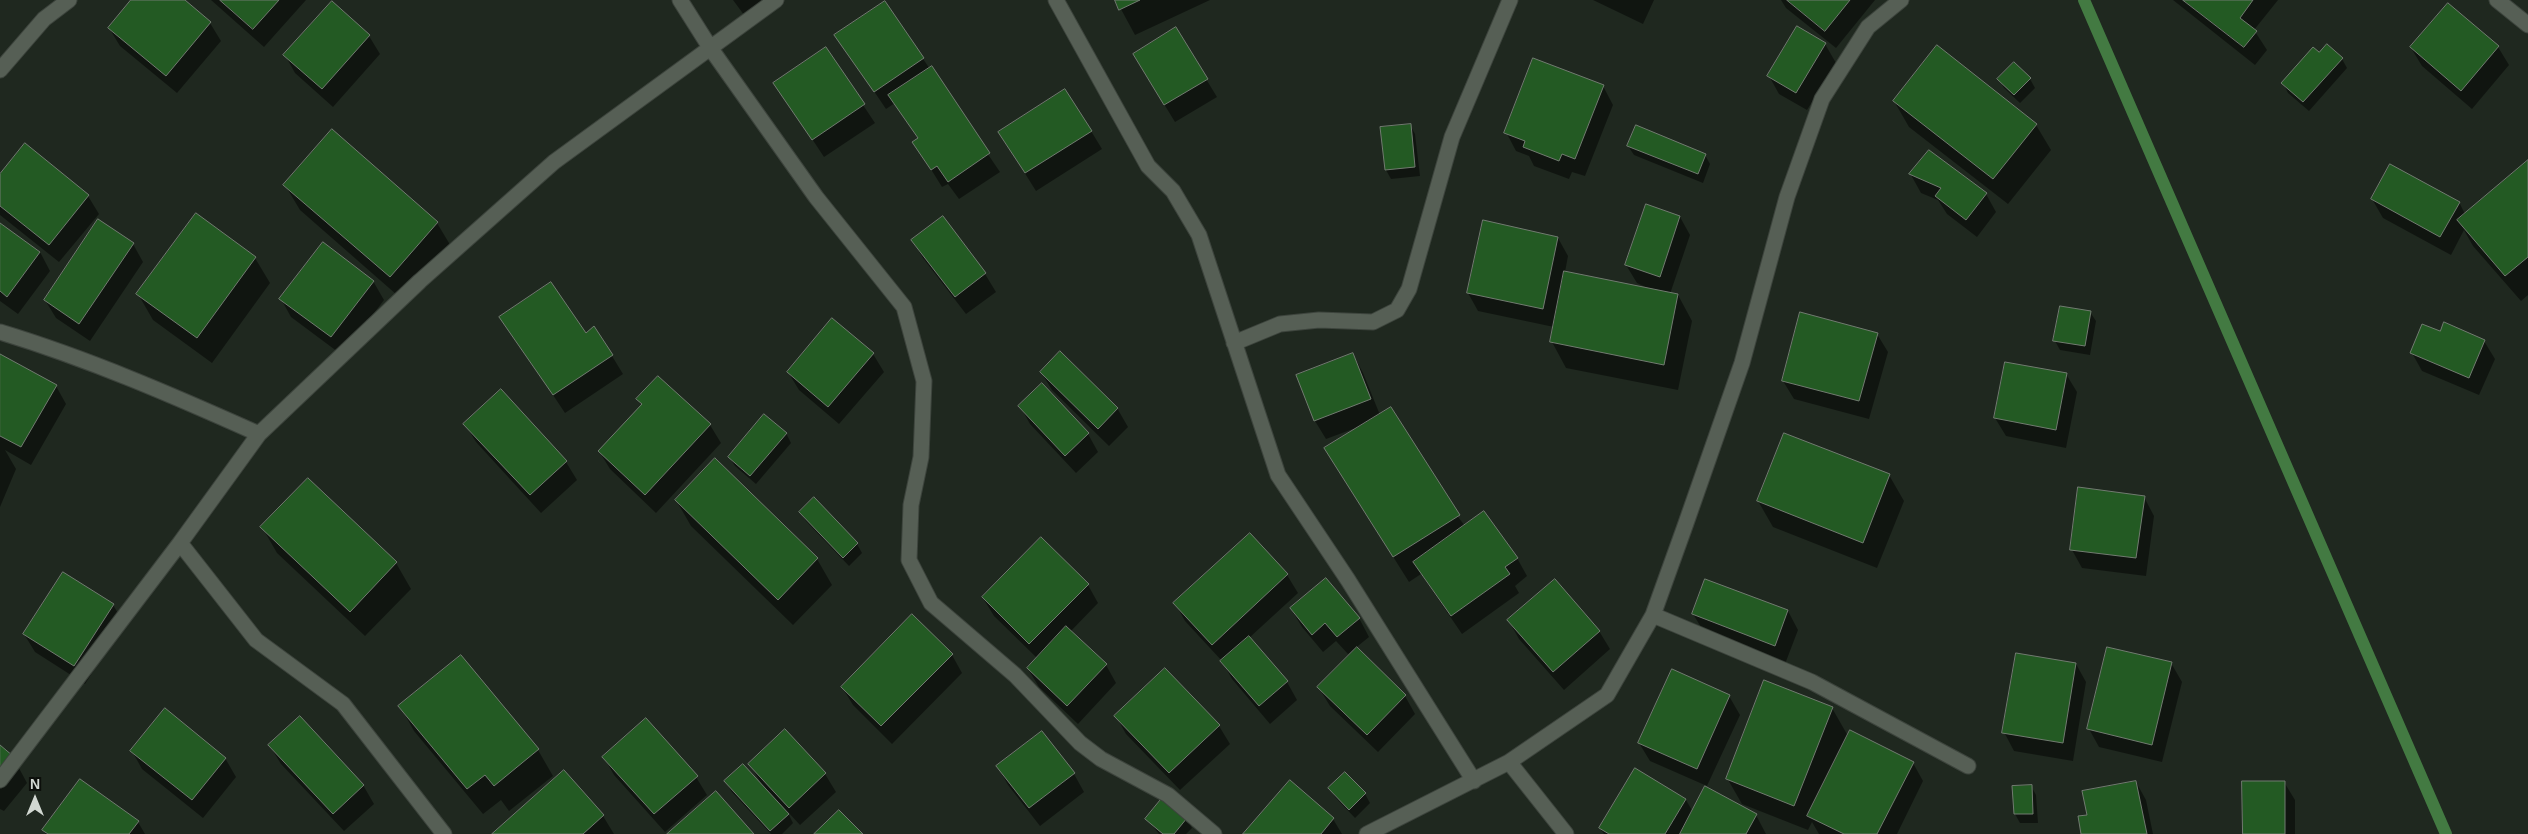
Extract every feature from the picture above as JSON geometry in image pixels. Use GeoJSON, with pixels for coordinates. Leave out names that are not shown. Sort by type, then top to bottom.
{"type":"FeatureCollection","features":[{"type":"Feature","properties":{"kind":"street"},"geometry":{"type":"LineString","coordinates":[[0,70],[44,19],[69,0]]}},
{"type":"Feature","properties":{"kind":"street"},"geometry":{"type":"LineString","coordinates":[[680,0],[711,49],[816,197],[904,307],[924,381],[921,457],[911,505],[909,560],[931,603],[1015,675],[1080,743],[1101,759],[1168,795],[1214,834]]}},
{"type":"Feature","properties":{"kind":"street"},"geometry":{"type":"LineString","coordinates":[[0,780],[180,543],[259,434],[420,281],[554,162],[776,0]]}},
{"type":"Feature","properties":{"kind":"street"},"geometry":{"type":"LineString","coordinates":[[1056,0],[1148,166],[1173,191],[1199,235],[1278,475],[1348,580],[1474,781]]}},
{"type":"Feature","properties":{"kind":"street"},"geometry":{"type":"LineString","coordinates":[[1234,343],[1280,324],[1319,320],[1374,322],[1397,310],[1408,289],[1452,137],[1510,0]]}},
{"type":"Feature","properties":{"kind":"street"},"geometry":{"type":"LineString","coordinates":[[1367,834],[1509,762],[1607,695],[1653,615],[1742,363],[1787,197],[1822,99],[1868,27],[1901,0]]}},
{"type":"Feature","properties":{"kind":"street"},"geometry":{"type":"LineString","coordinates":[[2497,0],[2528,25]]}},
{"type":"Feature","properties":{"kind":"street"},"geometry":{"type":"LineString","coordinates":[[0,332],[55,349],[184,400],[259,434]]}},
{"type":"Feature","properties":{"kind":"street"},"geometry":{"type":"LineString","coordinates":[[180,543],[256,640],[343,704],[444,834]]}},
{"type":"Feature","properties":{"kind":"street"},"geometry":{"type":"LineString","coordinates":[[1653,615],[1812,682],[1968,766]]}},
{"type":"Feature","properties":{"kind":"street"},"geometry":{"type":"LineString","coordinates":[[1509,762],[1566,834]]}},
{"type":"Feature","properties":{"kind":"building"},"geometry":{"type":"Polygon","coordinates":[[[131,0],[185,0],[211,22],[166,76],[108,28],[131,0]]]}},
{"type":"Feature","properties":{"kind":"building"},"geometry":{"type":"Polygon","coordinates":[[[220,0],[279,0],[253,29],[220,0]]]}},
{"type":"Feature","properties":{"kind":"building"},"geometry":{"type":"Polygon","coordinates":[[[1115,0],[1140,0],[1119,10],[1115,0]]]}},
{"type":"Feature","properties":{"kind":"building"},"geometry":{"type":"Polygon","coordinates":[[[1787,0],[1850,0],[1825,31],[1787,0]]]}},
{"type":"Feature","properties":{"kind":"building"},"geometry":{"type":"Polygon","coordinates":[[[2183,0],[2253,0],[2240,18],[2257,31],[2244,47],[2183,0]]]}},
{"type":"Feature","properties":{"kind":"building"},"geometry":{"type":"Polygon","coordinates":[[[332,1],[370,35],[322,89],[283,55],[332,1]]]}},
{"type":"Feature","properties":{"kind":"building"},"geometry":{"type":"Polygon","coordinates":[[[885,1],[924,58],[874,92],[834,35],[885,1]]]}},
{"type":"Feature","properties":{"kind":"building"},"geometry":{"type":"Polygon","coordinates":[[[2448,3],[2499,46],[2461,91],[2410,47],[2448,3]]]}},
{"type":"Feature","properties":{"kind":"building"},"geometry":{"type":"Polygon","coordinates":[[[1797,26],[1826,43],[1796,93],[1767,76],[1797,26]]]}},
{"type":"Feature","properties":{"kind":"building"},"geometry":{"type":"Polygon","coordinates":[[[1176,27],[1208,79],[1164,105],[1133,54],[1176,27]]]}},
{"type":"Feature","properties":{"kind":"building"},"geometry":{"type":"Polygon","coordinates":[[[2327,44],[2343,58],[2303,102],[2281,83],[2313,47],[2319,52],[2327,44]]]}},
{"type":"Feature","properties":{"kind":"building"},"geometry":{"type":"Polygon","coordinates":[[[1937,45],[2037,124],[1993,179],[1893,101],[1937,45]]]}},
{"type":"Feature","properties":{"kind":"building"},"geometry":{"type":"Polygon","coordinates":[[[826,47],[865,104],[812,140],[773,83],[826,47]]]}},
{"type":"Feature","properties":{"kind":"building"},"geometry":{"type":"Polygon","coordinates":[[[1533,58],[1604,85],[1575,159],[1562,154],[1559,161],[1523,147],[1525,141],[1504,133],[1533,58]]]}},
{"type":"Feature","properties":{"kind":"building"},"geometry":{"type":"Polygon","coordinates":[[[2014,62],[2031,78],[2014,95],[1997,79],[2014,62]]]}},
{"type":"Feature","properties":{"kind":"building"},"geometry":{"type":"Polygon","coordinates":[[[932,66],[990,153],[948,182],[937,166],[931,170],[912,142],[918,138],[888,95],[932,66]]]}},
{"type":"Feature","properties":{"kind":"building"},"geometry":{"type":"Polygon","coordinates":[[[1065,89],[1092,131],[1025,173],[998,132],[1065,89]]]}},
{"type":"Feature","properties":{"kind":"building"},"geometry":{"type":"Polygon","coordinates":[[[1411,124],[1415,167],[1385,170],[1380,127],[1411,124]]]}},
{"type":"Feature","properties":{"kind":"building"},"geometry":{"type":"Polygon","coordinates":[[[1636,125],[1706,154],[1698,174],[1627,146],[1636,125]]]}},
{"type":"Feature","properties":{"kind":"building"},"geometry":{"type":"Polygon","coordinates":[[[332,129],[438,222],[390,277],[283,185],[332,129]]]}},
{"type":"Feature","properties":{"kind":"building"},"geometry":{"type":"Polygon","coordinates":[[[25,143],[89,195],[49,245],[0,206],[0,174],[25,143]]]}},
{"type":"Feature","properties":{"kind":"building"},"geometry":{"type":"Polygon","coordinates":[[[1929,150],[1987,193],[1966,220],[1935,196],[1941,188],[1909,174],[1929,150]]]}},
{"type":"Feature","properties":{"kind":"building"},"geometry":{"type":"Polygon","coordinates":[[[2528,160],[2528,257],[2505,276],[2457,220],[2528,160]]]}},
{"type":"Feature","properties":{"kind":"building"},"geometry":{"type":"Polygon","coordinates":[[[2390,164],[2460,202],[2440,237],[2371,199],[2390,164]]]}},
{"type":"Feature","properties":{"kind":"building"},"geometry":{"type":"Polygon","coordinates":[[[1646,204],[1680,216],[1660,277],[1625,265],[1646,204]]]}},
{"type":"Feature","properties":{"kind":"building"},"geometry":{"type":"Polygon","coordinates":[[[196,213],[256,257],[197,338],[136,294],[196,213]]]}},
{"type":"Feature","properties":{"kind":"building"},"geometry":{"type":"Polygon","coordinates":[[[943,216],[986,273],[955,297],[911,240],[943,216]]]}},
{"type":"Feature","properties":{"kind":"building"},"geometry":{"type":"Polygon","coordinates":[[[98,219],[134,243],[79,324],[44,300],[98,219]]]}},
{"type":"Feature","properties":{"kind":"building"},"geometry":{"type":"Polygon","coordinates":[[[1483,220],[1558,237],[1543,309],[1467,293],[1483,220]]]}},
{"type":"Feature","properties":{"kind":"building"},"geometry":{"type":"Polygon","coordinates":[[[0,223],[40,252],[7,297],[0,291],[0,223]]]}},
{"type":"Feature","properties":{"kind":"building"},"geometry":{"type":"Polygon","coordinates":[[[323,242],[374,281],[331,337],[279,299],[323,242]]]}},
{"type":"Feature","properties":{"kind":"building"},"geometry":{"type":"Polygon","coordinates":[[[1564,271],[1678,294],[1664,365],[1550,342],[1564,271]]]}},
{"type":"Feature","properties":{"kind":"building"},"geometry":{"type":"Polygon","coordinates":[[[551,282],[586,333],[594,326],[613,355],[553,395],[499,317],[551,282]]]}},
{"type":"Feature","properties":{"kind":"building"},"geometry":{"type":"Polygon","coordinates":[[[2060,306],[2091,311],[2085,346],[2053,341],[2060,306]]]}},
{"type":"Feature","properties":{"kind":"building"},"geometry":{"type":"Polygon","coordinates":[[[1800,312],[1878,333],[1859,401],[1782,381],[1800,312]]]}},
{"type":"Feature","properties":{"kind":"building"},"geometry":{"type":"Polygon","coordinates":[[[832,318],[874,353],[828,407],[787,372],[832,318]]]}},
{"type":"Feature","properties":{"kind":"building"},"geometry":{"type":"Polygon","coordinates":[[[2444,322],[2485,340],[2469,378],[2410,353],[2422,324],[2440,331],[2444,322]]]}},
{"type":"Feature","properties":{"kind":"building"},"geometry":{"type":"Polygon","coordinates":[[[1060,351],[1118,408],[1098,429],[1040,372],[1060,351]]]}},
{"type":"Feature","properties":{"kind":"building"},"geometry":{"type":"Polygon","coordinates":[[[1353,353],[1371,399],[1314,421],[1296,375],[1353,353]]]}},
{"type":"Feature","properties":{"kind":"building"},"geometry":{"type":"Polygon","coordinates":[[[0,354],[57,385],[21,447],[0,436],[0,354]]]}},
{"type":"Feature","properties":{"kind":"building"},"geometry":{"type":"Polygon","coordinates":[[[2005,362],[2067,373],[2056,430],[1994,418],[2005,362]]]}},
{"type":"Feature","properties":{"kind":"building"},"geometry":{"type":"Polygon","coordinates":[[[658,376],[711,424],[645,495],[598,451],[642,404],[636,399],[658,376]]]}},
{"type":"Feature","properties":{"kind":"building"},"geometry":{"type":"Polygon","coordinates":[[[1042,383],[1089,433],[1065,456],[1018,406],[1042,383]]]}},
{"type":"Feature","properties":{"kind":"building"},"geometry":{"type":"Polygon","coordinates":[[[501,389],[567,461],[530,495],[463,424],[501,389]]]}},
{"type":"Feature","properties":{"kind":"building"},"geometry":{"type":"Polygon","coordinates":[[[1391,407],[1460,515],[1393,557],[1324,448],[1391,407]]]}},
{"type":"Feature","properties":{"kind":"building"},"geometry":{"type":"Polygon","coordinates":[[[764,414],[787,433],[750,476],[728,457],[764,414]]]}},
{"type":"Feature","properties":{"kind":"building"},"geometry":{"type":"Polygon","coordinates":[[[1784,433],[1890,474],[1863,543],[1757,501],[1784,433]]]}},
{"type":"Feature","properties":{"kind":"building"},"geometry":{"type":"Polygon","coordinates":[[[715,458],[818,558],[778,600],[675,500],[715,458]]]}},
{"type":"Feature","properties":{"kind":"building"},"geometry":{"type":"Polygon","coordinates":[[[308,478],[397,562],[350,612],[260,527],[308,478]]]}},
{"type":"Feature","properties":{"kind":"building"},"geometry":{"type":"Polygon","coordinates":[[[2078,487],[2145,496],[2136,558],[2070,550],[2078,487]]]}},
{"type":"Feature","properties":{"kind":"building"},"geometry":{"type":"Polygon","coordinates":[[[814,497],[858,543],[843,558],[799,512],[814,497]]]}},
{"type":"Feature","properties":{"kind":"building"},"geometry":{"type":"Polygon","coordinates":[[[1484,511],[1518,558],[1505,567],[1510,574],[1451,616],[1413,562],[1484,511]]]}},
{"type":"Feature","properties":{"kind":"building"},"geometry":{"type":"Polygon","coordinates":[[[1250,533],[1288,574],[1212,645],[1173,603],[1250,533]]]}},
{"type":"Feature","properties":{"kind":"building"},"geometry":{"type":"Polygon","coordinates":[[[1041,537],[1089,584],[1029,644],[982,597],[1041,537]]]}},
{"type":"Feature","properties":{"kind":"building"},"geometry":{"type":"Polygon","coordinates":[[[63,572],[114,604],[74,666],[23,634],[63,572]]]}},
{"type":"Feature","properties":{"kind":"building"},"geometry":{"type":"Polygon","coordinates":[[[1326,578],[1360,618],[1337,637],[1325,623],[1312,635],[1290,608],[1326,578]]]}},
{"type":"Feature","properties":{"kind":"building"},"geometry":{"type":"Polygon","coordinates":[[[1555,579],[1600,631],[1553,672],[1507,620],[1555,579]]]}},
{"type":"Feature","properties":{"kind":"building"},"geometry":{"type":"Polygon","coordinates":[[[1705,579],[1788,610],[1775,646],[1692,614],[1705,579]]]}},
{"type":"Feature","properties":{"kind":"building"},"geometry":{"type":"Polygon","coordinates":[[[912,614],[953,654],[881,726],[841,687],[912,614]]]}},
{"type":"Feature","properties":{"kind":"building"},"geometry":{"type":"Polygon","coordinates":[[[1066,626],[1107,664],[1067,706],[1027,668],[1066,626]]]}},
{"type":"Feature","properties":{"kind":"building"},"geometry":{"type":"Polygon","coordinates":[[[1249,636],[1288,681],[1259,706],[1220,661],[1249,636]]]}},
{"type":"Feature","properties":{"kind":"building"},"geometry":{"type":"Polygon","coordinates":[[[1357,647],[1406,695],[1367,735],[1317,687],[1357,647]]]}},
{"type":"Feature","properties":{"kind":"building"},"geometry":{"type":"Polygon","coordinates":[[[2107,647],[2172,662],[2152,745],[2087,729],[2107,647]]]}},
{"type":"Feature","properties":{"kind":"building"},"geometry":{"type":"Polygon","coordinates":[[[2016,653],[2076,663],[2063,743],[2002,733],[2016,653]]]}},
{"type":"Feature","properties":{"kind":"building"},"geometry":{"type":"Polygon","coordinates":[[[461,655],[539,749],[494,786],[485,775],[467,789],[398,706],[461,655]]]}},
{"type":"Feature","properties":{"kind":"building"},"geometry":{"type":"Polygon","coordinates":[[[1165,668],[1220,725],[1169,773],[1114,716],[1165,668]]]}},
{"type":"Feature","properties":{"kind":"building"},"geometry":{"type":"Polygon","coordinates":[[[1672,669],[1730,695],[1697,769],[1638,743],[1672,669]]]}},
{"type":"Feature","properties":{"kind":"building"},"geometry":{"type":"Polygon","coordinates":[[[1764,680],[1833,707],[1794,806],[1726,779],[1764,680]]]}},
{"type":"Feature","properties":{"kind":"building"},"geometry":{"type":"Polygon","coordinates":[[[165,708],[226,758],[192,800],[130,751],[165,708]]]}},
{"type":"Feature","properties":{"kind":"building"},"geometry":{"type":"Polygon","coordinates":[[[300,716],[364,785],[333,814],[268,745],[300,716]]]}},
{"type":"Feature","properties":{"kind":"building"},"geometry":{"type":"Polygon","coordinates":[[[646,718],[698,776],[654,814],[602,757],[646,718]]]}},
{"type":"Feature","properties":{"kind":"building"},"geometry":{"type":"Polygon","coordinates":[[[785,729],[826,773],[789,808],[748,764],[785,729]]]}},
{"type":"Feature","properties":{"kind":"building"},"geometry":{"type":"Polygon","coordinates":[[[1850,730],[1914,762],[1877,834],[1844,834],[1807,816],[1850,730]]]}},
{"type":"Feature","properties":{"kind":"building"},"geometry":{"type":"Polygon","coordinates":[[[1042,731],[1075,773],[1029,808],[996,766],[1042,731]]]}},
{"type":"Feature","properties":{"kind":"building"},"geometry":{"type":"Polygon","coordinates":[[[0,745],[13,756],[0,773],[0,745]]]}},
{"type":"Feature","properties":{"kind":"building"},"geometry":{"type":"Polygon","coordinates":[[[743,764],[789,814],[770,831],[724,781],[743,764]]]}},
{"type":"Feature","properties":{"kind":"building"},"geometry":{"type":"Polygon","coordinates":[[[1635,768],[1686,799],[1665,834],[1609,834],[1599,828],[1635,768]]]}},
{"type":"Feature","properties":{"kind":"building"},"geometry":{"type":"Polygon","coordinates":[[[564,770],[604,815],[583,834],[492,834],[564,770]]]}},
{"type":"Feature","properties":{"kind":"building"},"geometry":{"type":"Polygon","coordinates":[[[1345,772],[1366,793],[1349,810],[1328,788],[1345,772]]]}},
{"type":"Feature","properties":{"kind":"building"},"geometry":{"type":"Polygon","coordinates":[[[80,779],[139,821],[129,834],[48,834],[42,830],[80,779]]]}},
{"type":"Feature","properties":{"kind":"building"},"geometry":{"type":"Polygon","coordinates":[[[1290,780],[1334,818],[1321,834],[1243,834],[1290,780]]]}},
{"type":"Feature","properties":{"kind":"building"},"geometry":{"type":"Polygon","coordinates":[[[2136,781],[2147,834],[2081,834],[2078,816],[2087,815],[2082,791],[2136,781]]]}},
{"type":"Feature","properties":{"kind":"building"},"geometry":{"type":"Polygon","coordinates":[[[2242,781],[2285,781],[2285,834],[2243,834],[2242,781]]]}},
{"type":"Feature","properties":{"kind":"building"},"geometry":{"type":"Polygon","coordinates":[[[2032,785],[2033,814],[2014,814],[2012,786],[2032,785]]]}},
{"type":"Feature","properties":{"kind":"building"},"geometry":{"type":"Polygon","coordinates":[[[1705,786],[1757,814],[1746,834],[1680,834],[1705,786]]]}},
{"type":"Feature","properties":{"kind":"building"},"geometry":{"type":"Polygon","coordinates":[[[716,791],[754,834],[667,834],[716,791]]]}},
{"type":"Feature","properties":{"kind":"building"},"geometry":{"type":"Polygon","coordinates":[[[1163,797],[1187,818],[1174,834],[1163,834],[1145,819],[1163,797]]]}},
{"type":"Feature","properties":{"kind":"building"},"geometry":{"type":"Polygon","coordinates":[[[839,810],[863,834],[814,834],[839,810]]]}},
{"type":"Feature","properties":{"kind":"waterway"},"geometry":{"type":"LineString","coordinates":[[2084,0],[2446,834]]}}]}
